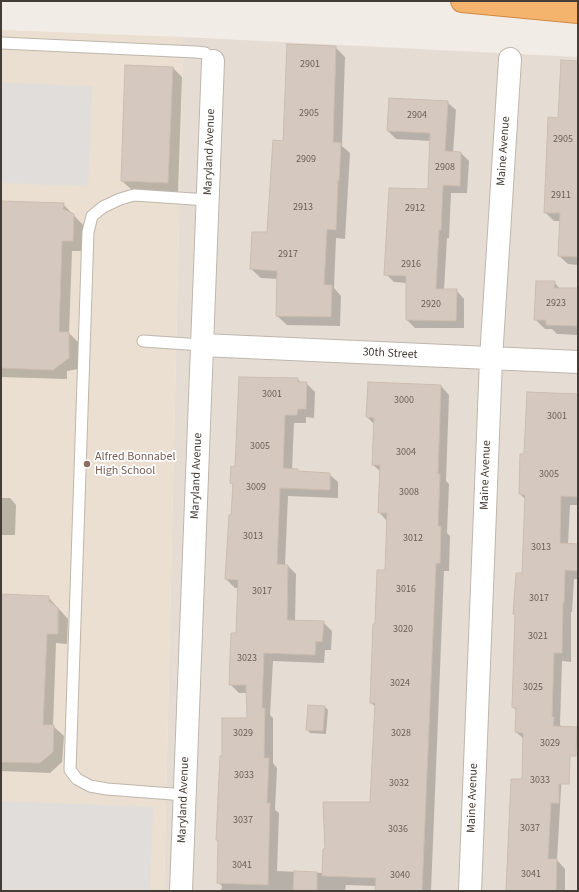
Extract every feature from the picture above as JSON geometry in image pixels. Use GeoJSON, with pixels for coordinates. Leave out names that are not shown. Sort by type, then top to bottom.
{"type":"FeatureCollection","features":[{"type":"Feature","properties":{"kind":"highway"},"geometry":{"type":"LineString","coordinates":[[462,1],[578,12]]}},
{"type":"Feature","properties":{"kind":"street","name":"Maine Avenue"},"geometry":{"type":"LineString","coordinates":[[470,891],[491,359],[510,59]]}},
{"type":"Feature","properties":{"kind":"street","name":"Maryland Avenue"},"geometry":{"type":"LineString","coordinates":[[181,891],[213,61]]}},
{"type":"Feature","properties":{"kind":"street","name":"30th Street"},"geometry":{"type":"LineString","coordinates":[[202,345],[578,362]]}},
{"type":"Feature","properties":{"kind":"lane"},"geometry":{"type":"LineString","coordinates":[[1,43],[196,52],[205,53],[213,61]]}},
{"type":"Feature","properties":{"kind":"lane"},"geometry":{"type":"LineString","coordinates":[[185,795],[107,789],[90,786],[77,779],[70,770],[88,232],[92,216],[103,207],[134,195],[208,200]]}},
{"type":"Feature","properties":{"kind":"lane"},"geometry":{"type":"LineString","coordinates":[[143,341],[202,345]]}},
{"type":"Feature","properties":{"kind":"shaded area","name":"Alfred Bonnabel High School"},"geometry":{"type":"Polygon","coordinates":[[[1,30],[183,37],[164,891],[1,891],[1,30]]]}},
{"type":"Feature","properties":{"kind":"shaded area"},"geometry":{"type":"Polygon","coordinates":[[[183,37],[578,57],[578,891],[164,891],[183,37]]]}},
{"type":"Feature","properties":{"kind":"shaded area"},"geometry":{"type":"Polygon","coordinates":[[[1,83],[92,86],[88,186],[1,183],[1,83]]]}},
{"type":"Feature","properties":{"kind":"shaded area"},"geometry":{"type":"Polygon","coordinates":[[[1,801],[153,807],[150,891],[1,891],[1,801]]]}},
{"type":"Feature","properties":{"kind":"building"},"geometry":{"type":"Polygon","coordinates":[[[287,44],[336,46],[333,142],[341,143],[336,230],[327,229],[324,285],[332,285],[331,317],[276,316],[277,271],[250,269],[252,232],[267,232],[273,140],[283,141],[287,44]]]}},
{"type":"Feature","properties":{"kind":"building"},"geometry":{"type":"Polygon","coordinates":[[[561,60],[578,61],[578,257],[558,256],[560,213],[544,213],[548,117],[558,118],[561,60]]]}},
{"type":"Feature","properties":{"kind":"building"},"geometry":{"type":"Polygon","coordinates":[[[125,65],[173,67],[168,183],[121,181],[125,65]]]}},
{"type":"Feature","properties":{"kind":"building"},"geometry":{"type":"Polygon","coordinates":[[[389,98],[448,101],[445,151],[461,152],[460,186],[443,185],[436,289],[457,289],[456,321],[406,320],[406,276],[384,275],[389,188],[428,189],[430,133],[387,131],[389,98]]]}},
{"type":"Feature","properties":{"kind":"building"},"geometry":{"type":"Polygon","coordinates":[[[1,201],[64,203],[63,209],[74,214],[73,241],[62,241],[59,332],[69,332],[69,358],[53,370],[1,368],[1,201]]]}},
{"type":"Feature","properties":{"kind":"building"},"geometry":{"type":"Polygon","coordinates":[[[536,281],[555,281],[554,288],[578,288],[578,326],[546,325],[546,320],[534,320],[536,281]]]}},
{"type":"Feature","properties":{"kind":"building"},"geometry":{"type":"Polygon","coordinates":[[[239,377],[298,378],[298,382],[307,382],[306,409],[298,409],[297,415],[285,415],[283,468],[298,469],[298,471],[330,473],[330,490],[280,488],[277,564],[288,565],[287,620],[324,621],[322,642],[316,641],[315,655],[264,653],[262,708],[265,708],[264,758],[269,758],[267,803],[270,803],[268,885],[217,883],[218,840],[216,840],[220,756],[222,756],[222,718],[247,718],[246,685],[229,685],[231,633],[236,633],[238,580],[225,579],[229,515],[231,515],[233,484],[230,483],[231,466],[235,467],[239,377]]]}},
{"type":"Feature","properties":{"kind":"building"},"geometry":{"type":"Polygon","coordinates":[[[368,382],[441,385],[438,474],[440,474],[438,526],[441,526],[440,563],[436,563],[422,891],[375,891],[376,878],[322,876],[323,849],[325,849],[323,802],[370,802],[375,703],[370,703],[373,624],[375,624],[377,570],[385,570],[387,513],[378,513],[380,465],[372,465],[374,418],[366,417],[368,382]]]}},
{"type":"Feature","properties":{"kind":"building"},"geometry":{"type":"Polygon","coordinates":[[[527,392],[578,394],[578,497],[561,496],[560,543],[578,544],[578,571],[565,570],[562,653],[554,653],[552,717],[554,717],[553,726],[577,727],[576,756],[570,756],[569,784],[559,784],[559,803],[551,803],[548,859],[557,859],[556,891],[506,891],[511,779],[522,779],[523,733],[515,732],[516,708],[512,707],[515,614],[513,614],[516,573],[522,573],[525,495],[519,494],[520,454],[524,454],[527,392]]]}},
{"type":"Feature","properties":{"kind":"building"},"geometry":{"type":"Polygon","coordinates":[[[1,594],[49,596],[49,601],[58,608],[58,634],[47,634],[43,725],[54,725],[53,752],[40,763],[1,762],[1,594]]]}},
{"type":"Feature","properties":{"kind":"building"},"geometry":{"type":"Polygon","coordinates":[[[308,705],[325,706],[323,731],[306,730],[308,705]]]}},
{"type":"Feature","properties":{"kind":"building"},"geometry":{"type":"Polygon","coordinates":[[[294,871],[317,872],[317,890],[293,890],[294,871]]]}},
{"type":"Feature","properties":{"kind":"place","name":"Alfred Bonnabel High School"},"geometry":{"type":"Point","coordinates":[87,464]}}]}
